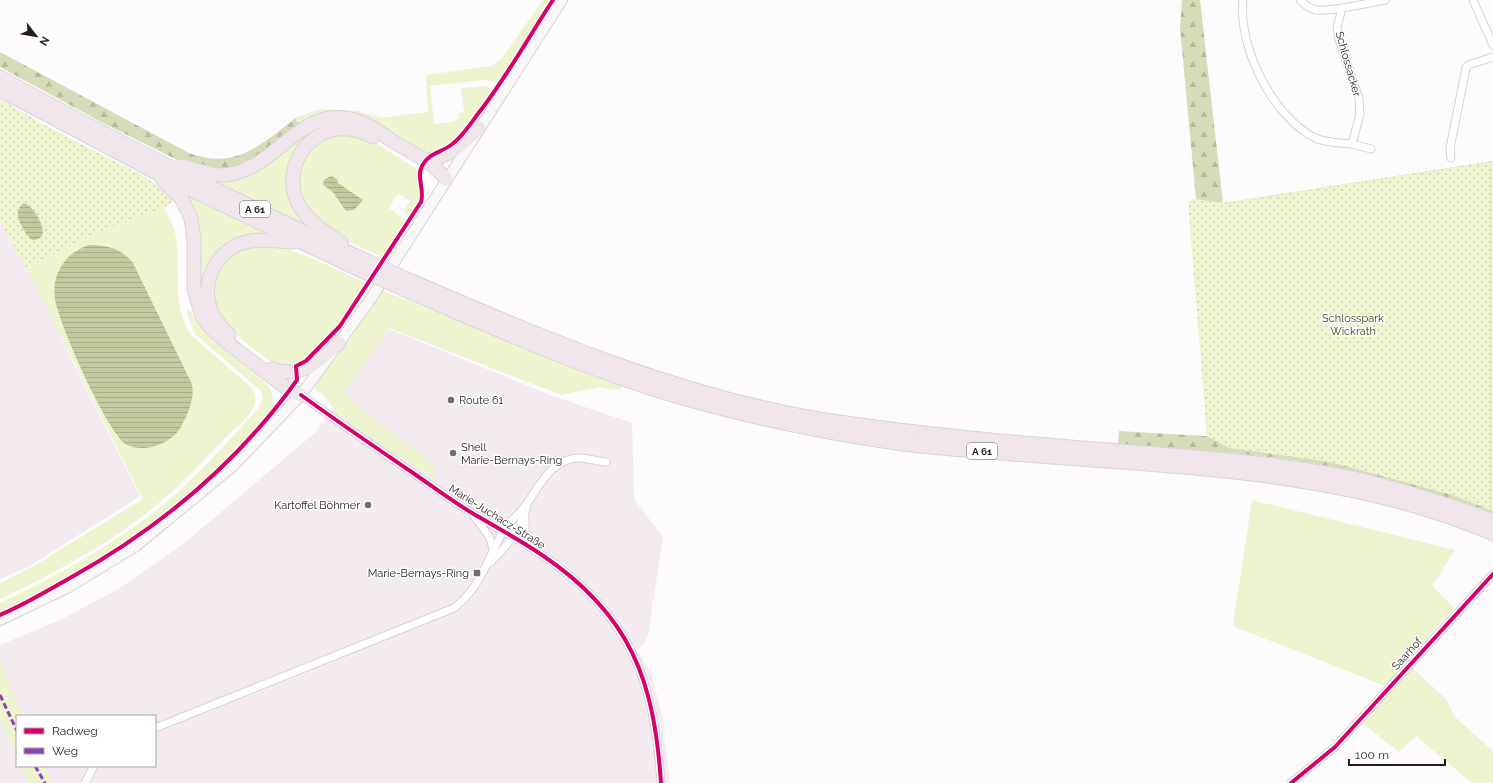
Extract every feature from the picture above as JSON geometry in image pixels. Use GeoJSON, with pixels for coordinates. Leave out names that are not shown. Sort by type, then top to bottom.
{"type":"FeatureCollection","features":[{"type":"Feature","properties":{"kind":"highway","name":"A 61"},"geometry":{"type":"LineString","coordinates":[[0,77],[144,160],[300,243],[365,266]]}},
{"type":"Feature","properties":{"kind":"highway","name":"A 61"},"geometry":{"type":"LineString","coordinates":[[0,90],[144,160],[254,208],[365,266],[527,341],[641,384],[754,416],[836,433],[906,444],[1218,471],[1307,481],[1418,507],[1493,534]]}},
{"type":"Feature","properties":{"kind":"highway"},"geometry":{"type":"LineString","coordinates":[[144,160],[212,175],[234,173],[245,170],[263,160],[312,122],[335,118],[346,118],[366,124],[426,161],[440,171],[446,179]]}},
{"type":"Feature","properties":{"kind":"highway"},"geometry":{"type":"LineString","coordinates":[[365,266],[309,218],[297,202],[293,188],[294,165],[303,149],[318,136],[331,131],[346,128],[374,138],[436,177],[446,179]]}},
{"type":"Feature","properties":{"kind":"highway"},"geometry":{"type":"LineString","coordinates":[[426,161],[438,159],[449,154],[479,128]]}},
{"type":"Feature","properties":{"kind":"highway"},"geometry":{"type":"LineString","coordinates":[[144,160],[181,198],[191,218],[194,240],[194,290],[202,316],[210,327],[224,340],[285,387],[301,395]]}},
{"type":"Feature","properties":{"kind":"highway"},"geometry":{"type":"LineString","coordinates":[[300,243],[255,240],[236,245],[221,256],[214,266],[209,278],[207,289],[208,301],[216,318],[230,335],[289,382],[301,395]]}},
{"type":"Feature","properties":{"kind":"highway","name":"A 61"},"geometry":{"type":"LineString","coordinates":[[405,284],[626,368],[682,386],[760,406],[835,422],[928,434],[1252,462],[1306,470],[1354,478],[1452,506],[1493,521]]}},
{"type":"Feature","properties":{"kind":"highway"},"geometry":{"type":"LineString","coordinates":[[272,369],[284,373],[301,371],[312,365],[339,344]]}},
{"type":"Feature","properties":{"kind":"main road"},"geometry":{"type":"LineString","coordinates":[[0,620],[69,588],[136,546],[234,466],[301,395],[370,300],[446,179],[562,0]]}},
{"type":"Feature","properties":{"kind":"street"},"geometry":{"type":"LineString","coordinates":[[1243,0],[1242,12],[1246,39],[1254,63],[1280,107],[1299,127],[1316,138],[1331,143],[1352,144],[1371,149]]}},
{"type":"Feature","properties":{"kind":"street"},"geometry":{"type":"LineString","coordinates":[[1300,0],[1304,4],[1316,10],[1342,8],[1385,0]]}},
{"type":"Feature","properties":{"kind":"street"},"geometry":{"type":"LineString","coordinates":[[1473,0],[1493,45]]}},
{"type":"Feature","properties":{"kind":"street","name":"Schlossacker"},"geometry":{"type":"LineString","coordinates":[[1342,8],[1337,28],[1339,39],[1356,85],[1359,98],[1360,114],[1352,144]]}},
{"type":"Feature","properties":{"kind":"street"},"geometry":{"type":"LineString","coordinates":[[1451,158],[1450,148],[1466,68],[1468,65],[1493,57]]}},
{"type":"Feature","properties":{"kind":"street","name":"Marie-Juchacz-Straße"},"geometry":{"type":"LineString","coordinates":[[301,395],[472,513],[542,555],[566,573],[600,604],[620,630],[644,680],[654,717],[661,783]]}},
{"type":"Feature","properties":{"kind":"street"},"geometry":{"type":"LineString","coordinates":[[156,728],[454,608],[469,595],[487,567],[503,531],[527,503],[546,474],[555,466],[580,458],[606,462]]}},
{"type":"Feature","properties":{"kind":"street"},"geometry":{"type":"LineString","coordinates":[[487,567],[513,538],[525,516],[527,503]]}},
{"type":"Feature","properties":{"kind":"street","name":"Marie-Juchacz-Straße"},"geometry":{"type":"LineString","coordinates":[[472,513],[489,536],[494,551]]}},
{"type":"Feature","properties":{"kind":"street","name":"Marie-Juchacz-Straße"},"geometry":{"type":"LineString","coordinates":[[525,516],[525,531],[529,539],[542,555]]}},
{"type":"Feature","properties":{"kind":"street","name":"Saarhof"},"geometry":{"type":"LineString","coordinates":[[1290,783],[1335,747],[1493,574]]}},
{"type":"Feature","properties":{"kind":"street"},"geometry":{"type":"LineString","coordinates":[[85,783],[93,767]]}},
{"type":"Feature","properties":{"kind":"shaded area"},"geometry":{"type":"Polygon","coordinates":[[[331,176],[337,179],[338,183],[363,200],[354,210],[346,211],[332,191],[323,185],[324,180],[331,176]]]}},
{"type":"Feature","properties":{"kind":"shaded area"},"geometry":{"type":"Polygon","coordinates":[[[24,203],[34,211],[41,224],[43,230],[39,239],[32,240],[22,227],[18,217],[18,211],[24,203]]]}},
{"type":"Feature","properties":{"kind":"shaded area"},"geometry":{"type":"Polygon","coordinates":[[[0,222],[26,268],[140,496],[30,566],[0,579],[0,222]]]}},
{"type":"Feature","properties":{"kind":"shaded area"},"geometry":{"type":"Polygon","coordinates":[[[89,245],[113,248],[124,254],[133,263],[192,384],[193,390],[191,402],[182,425],[175,435],[156,446],[141,448],[134,447],[127,445],[119,437],[108,421],[85,377],[58,311],[54,290],[58,273],[62,265],[73,253],[89,245]]]}},
{"type":"Feature","properties":{"kind":"shaded area"},"geometry":{"type":"Polygon","coordinates":[[[389,329],[550,395],[632,423],[634,499],[663,537],[648,635],[644,644],[637,650],[651,673],[662,715],[670,783],[0,783],[0,645],[58,621],[117,590],[182,545],[316,432],[389,329]]]}},
{"type":"Feature","properties":{"kind":"green space"},"geometry":{"type":"Polygon","coordinates":[[[543,0],[551,0],[499,82],[483,80],[430,86],[434,124],[454,122],[459,118],[459,113],[464,112],[461,88],[487,86],[491,91],[457,138],[448,146],[428,155],[386,131],[297,123],[297,117],[321,109],[357,111],[382,118],[428,112],[426,75],[492,66],[502,58],[543,0]]]}},
{"type":"Feature","properties":{"kind":"green space"},"geometry":{"type":"Polygon","coordinates":[[[1182,0],[1200,0],[1223,203],[1493,161],[1493,194],[1416,233],[1198,201],[1196,199],[1180,28],[1182,0]]]}},
{"type":"Feature","properties":{"kind":"green space"},"geometry":{"type":"Polygon","coordinates":[[[0,52],[189,153],[206,158],[221,159],[248,152],[260,145],[297,117],[297,122],[303,123],[252,161],[222,171],[183,163],[99,121],[0,67],[0,52]]]}},
{"type":"Feature","properties":{"kind":"green space"},"geometry":{"type":"Polygon","coordinates":[[[0,99],[145,177],[175,200],[164,208],[91,235],[26,268],[0,222],[0,99]]]}},
{"type":"Feature","properties":{"kind":"green space"},"geometry":{"type":"Polygon","coordinates":[[[312,125],[367,131],[324,130],[290,180],[317,231],[206,178],[312,125]]]}},
{"type":"Feature","properties":{"kind":"green space"},"geometry":{"type":"Polygon","coordinates":[[[333,133],[366,137],[418,170],[421,198],[410,216],[407,216],[404,211],[410,201],[398,193],[389,208],[407,221],[383,257],[354,244],[324,226],[312,216],[303,203],[299,189],[299,172],[303,157],[314,143],[333,133]]]}},
{"type":"Feature","properties":{"kind":"green space","name":"Schlosspark Wickrath"},"geometry":{"type":"Polygon","coordinates":[[[1493,161],[1493,511],[1452,495],[1330,462],[1229,448],[1207,436],[1188,201],[1196,199],[1223,203],[1493,161]]]}},
{"type":"Feature","properties":{"kind":"green space"},"geometry":{"type":"Polygon","coordinates":[[[182,194],[273,237],[263,236],[212,264],[206,319],[182,194]]]}},
{"type":"Feature","properties":{"kind":"green space"},"geometry":{"type":"Polygon","coordinates":[[[164,208],[172,223],[175,233],[178,260],[179,299],[185,324],[192,336],[250,386],[255,393],[255,401],[253,408],[242,422],[182,483],[149,511],[109,540],[65,566],[0,599],[0,583],[32,567],[143,499],[26,268],[91,235],[164,208]],[[89,245],[75,250],[55,291],[55,299],[72,347],[100,407],[135,446],[155,446],[171,439],[188,412],[192,384],[133,263],[112,247],[89,245]]]}},
{"type":"Feature","properties":{"kind":"green space"},"geometry":{"type":"Polygon","coordinates":[[[276,246],[313,258],[366,284],[332,333],[306,360],[294,364],[295,370],[279,368],[245,342],[225,324],[216,312],[212,297],[213,281],[222,262],[240,247],[276,246]]]}},
{"type":"Feature","properties":{"kind":"green space"},"geometry":{"type":"Polygon","coordinates":[[[381,290],[622,385],[620,390],[600,387],[561,395],[389,328],[344,394],[435,466],[434,478],[384,448],[361,432],[338,414],[325,397],[315,390],[317,381],[381,290]]]}},
{"type":"Feature","properties":{"kind":"green space"},"geometry":{"type":"Polygon","coordinates":[[[188,308],[213,341],[264,381],[270,390],[274,401],[271,412],[218,467],[191,492],[131,538],[67,578],[0,612],[0,603],[87,557],[129,531],[149,516],[192,479],[260,407],[263,398],[261,391],[195,334],[187,313],[188,308]]]}},
{"type":"Feature","properties":{"kind":"green space"},"geometry":{"type":"Polygon","coordinates":[[[1119,431],[1221,437],[1493,432],[1493,513],[1408,486],[1327,466],[1238,454],[1118,446],[1119,431]]]}},
{"type":"Feature","properties":{"kind":"green space"},"geometry":{"type":"Polygon","coordinates":[[[1252,500],[1455,550],[1432,586],[1454,608],[1385,686],[1233,626],[1252,500]]]}},
{"type":"Feature","properties":{"kind":"green space"},"geometry":{"type":"Polygon","coordinates":[[[0,660],[23,715],[16,715],[16,755],[0,720],[0,660]]]}},
{"type":"Feature","properties":{"kind":"green space"},"geometry":{"type":"Polygon","coordinates":[[[1411,667],[1446,699],[1454,716],[1493,751],[1493,783],[1472,783],[1416,736],[1399,752],[1360,721],[1411,667]]]}},
{"type":"Feature","properties":{"kind":"green space"},"geometry":{"type":"Polygon","coordinates":[[[21,767],[44,767],[52,783],[29,783],[21,767]]]}},
{"type":"Feature","properties":{"kind":"marked path"},"geometry":{"type":"LineString","coordinates":[[0,695],[16,729]]}},
{"type":"Feature","properties":{"kind":"marked path"},"geometry":{"type":"LineString","coordinates":[[36,767],[45,783]]}},
{"type":"Feature","properties":{"kind":"cycle path"},"geometry":{"type":"LineString","coordinates":[[0,615],[70,578],[135,538],[166,516],[195,492],[249,439],[274,411],[297,380],[296,366],[306,361],[340,326],[421,202],[422,193],[420,170],[422,166],[428,158],[447,148],[465,131],[497,88],[553,0]]}},
{"type":"Feature","properties":{"kind":"cycle path"},"geometry":{"type":"LineString","coordinates":[[301,395],[457,504],[542,555],[572,578],[597,601],[617,626],[632,653],[644,681],[652,712],[658,746],[661,783]]}},
{"type":"Feature","properties":{"kind":"cycle path"},"geometry":{"type":"LineString","coordinates":[[1291,783],[1335,747],[1493,574]]}},
{"type":"Feature","properties":{"kind":"place","name":"Route 61"},"geometry":{"type":"Point","coordinates":[451,400]}},
{"type":"Feature","properties":{"kind":"place","name":"Shell Marie-Bernays-Ring"},"geometry":{"type":"Point","coordinates":[453,453]}},
{"type":"Feature","properties":{"kind":"place","name":"Kartoffel Böhmer"},"geometry":{"type":"Point","coordinates":[368,505]}},
{"type":"Feature","properties":{"kind":"place","name":"Marie-Bernays-Ring"},"geometry":{"type":"Point","coordinates":[477,573]}}]}
